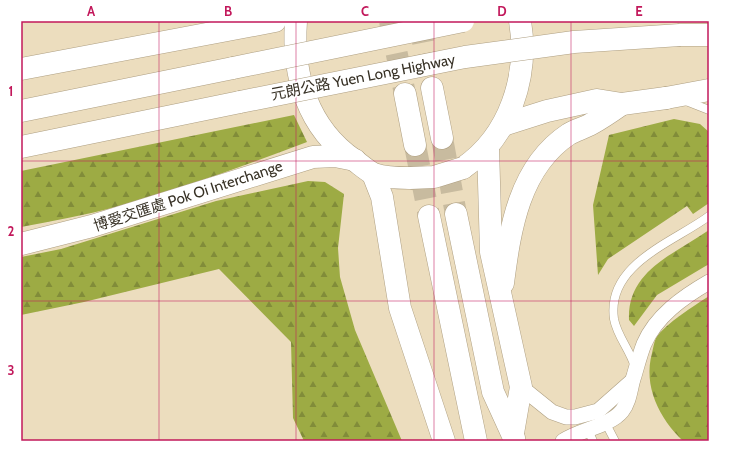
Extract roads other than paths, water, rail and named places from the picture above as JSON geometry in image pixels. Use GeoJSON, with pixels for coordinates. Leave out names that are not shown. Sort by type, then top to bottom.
{"type":"FeatureCollection","features":[{"type":"Feature","properties":{"kind":"main road"},"geometry":{"type":"LineString","coordinates":[[21,69],[275,21]]}},
{"type":"Feature","properties":{"kind":"main road","name":"博愛交匯處 Pok Oi Interchange"},"geometry":{"type":"LineString","coordinates":[[296,21],[296,61],[308,102],[316,120],[328,138],[338,149],[373,174]]}},
{"type":"Feature","properties":{"kind":"main road"},"geometry":{"type":"LineString","coordinates":[[21,111],[463,21]]}},
{"type":"Feature","properties":{"kind":"main road"},"geometry":{"type":"LineString","coordinates":[[444,441],[400,308],[382,197],[373,174],[410,178],[434,176],[462,168],[488,147],[503,125],[514,101],[521,74],[523,53],[520,21]]}},
{"type":"Feature","properties":{"kind":"main road","name":"元朗公路 Yuen Long Highway"},"geometry":{"type":"LineString","coordinates":[[21,147],[465,57],[574,42],[680,35],[709,35]]}},
{"type":"Feature","properties":{"kind":"main road"},"geometry":{"type":"LineString","coordinates":[[432,88],[442,138]]}},
{"type":"Feature","properties":{"kind":"main road"},"geometry":{"type":"LineString","coordinates":[[503,125],[547,111],[597,100],[622,104],[709,90]]}},
{"type":"Feature","properties":{"kind":"main road"},"geometry":{"type":"LineString","coordinates":[[405,94],[415,145]]}},
{"type":"Feature","properties":{"kind":"main road"},"geometry":{"type":"LineString","coordinates":[[502,296],[511,228],[517,207],[532,174],[541,160],[561,141],[622,104]]}},
{"type":"Feature","properties":{"kind":"main road"},"geometry":{"type":"LineString","coordinates":[[488,147],[491,252],[521,387],[514,437]]}},
{"type":"Feature","properties":{"kind":"main road","name":"博愛交匯處 Pok Oi Interchange"},"geometry":{"type":"LineString","coordinates":[[21,244],[92,226],[313,157],[335,156],[355,160]]}},
{"type":"Feature","properties":{"kind":"main road"},"geometry":{"type":"LineString","coordinates":[[456,214],[493,392],[514,437]]}},
{"type":"Feature","properties":{"kind":"main road"},"geometry":{"type":"LineString","coordinates":[[429,216],[476,441]]}},
{"type":"Feature","properties":{"kind":"street"},"geometry":{"type":"LineString","coordinates":[[563,441],[590,436],[602,416],[634,375],[644,344],[652,328],[671,308],[697,289],[709,283]]}},
{"type":"Feature","properties":{"kind":"street"},"geometry":{"type":"LineString","coordinates":[[521,387],[552,412],[566,417],[602,416]]}},
{"type":"Feature","properties":{"kind":"lane"},"geometry":{"type":"LineString","coordinates":[[666,98],[698,104],[709,110]]}},
{"type":"Feature","properties":{"kind":"lane"},"geometry":{"type":"LineString","coordinates":[[634,375],[632,357],[621,339],[614,321],[615,303],[619,286],[631,268],[644,257],[709,216]]}},
{"type":"Feature","properties":{"kind":"lane"},"geometry":{"type":"LineString","coordinates":[[582,416],[590,436]]}},
{"type":"Feature","properties":{"kind":"lane"},"geometry":{"type":"LineString","coordinates":[[602,416],[615,441]]}},
{"type":"Feature","properties":{"kind":"tunnel"},"geometry":{"type":"LineString","coordinates":[[390,21],[405,94]]}},
{"type":"Feature","properties":{"kind":"tunnel"},"geometry":{"type":"LineString","coordinates":[[419,21],[432,88]]}},
{"type":"Feature","properties":{"kind":"tunnel"},"geometry":{"type":"LineString","coordinates":[[442,138],[456,214]]}},
{"type":"Feature","properties":{"kind":"tunnel"},"geometry":{"type":"LineString","coordinates":[[415,145],[429,216]]}}]}
